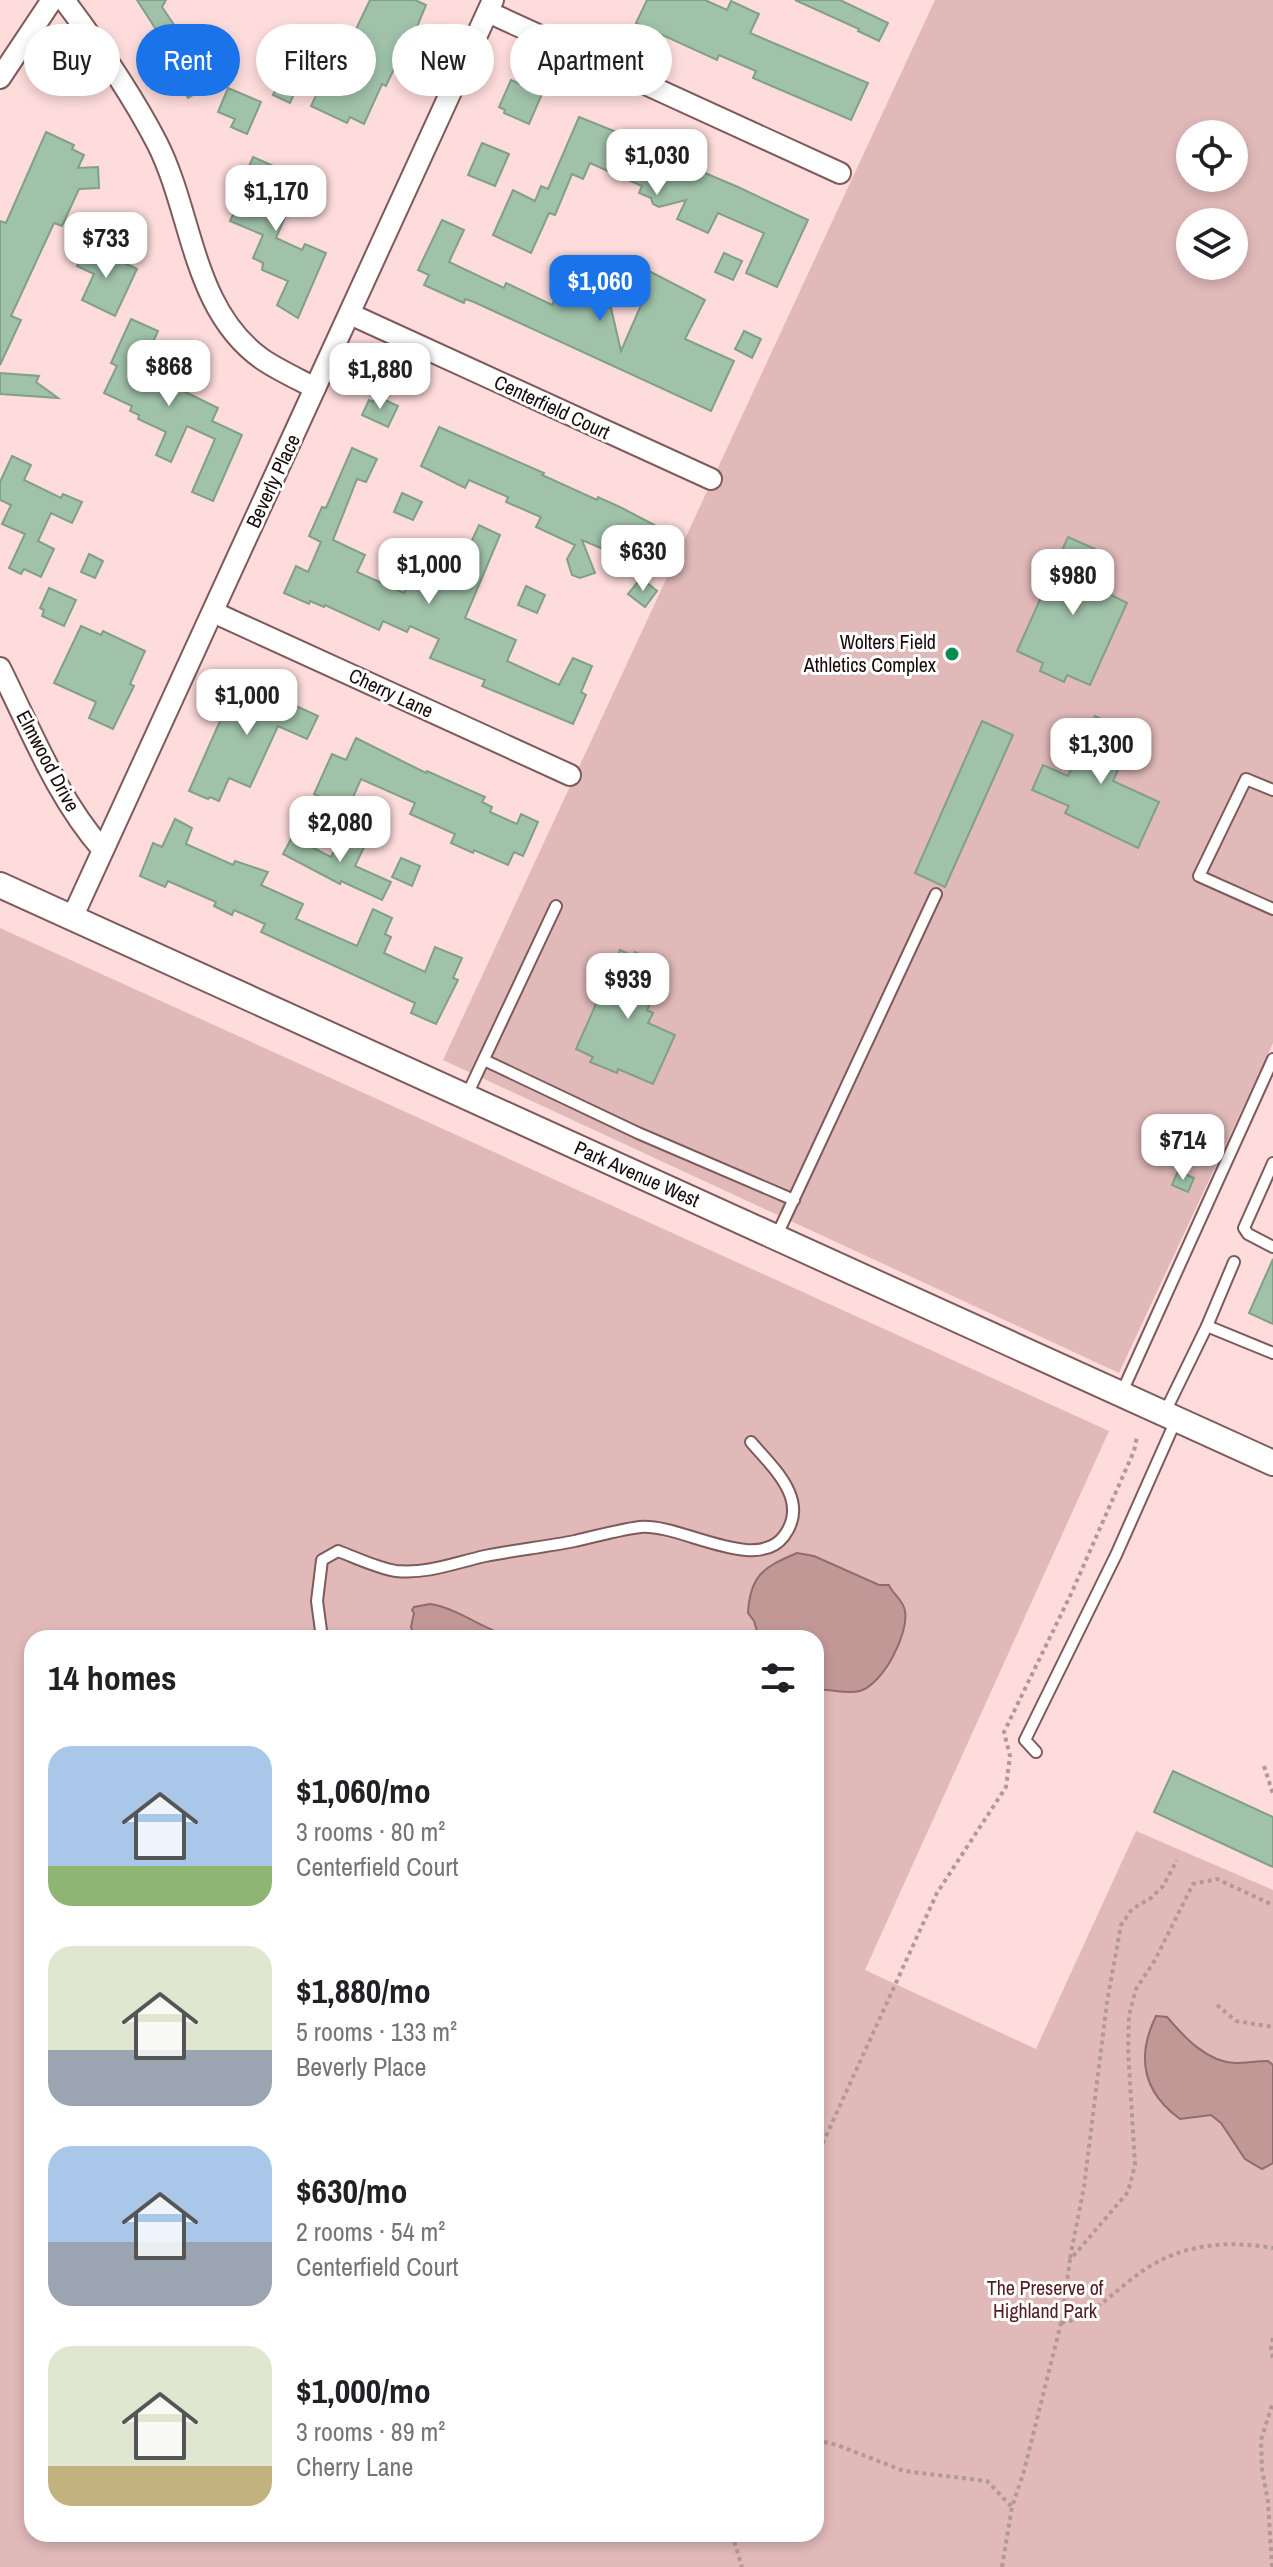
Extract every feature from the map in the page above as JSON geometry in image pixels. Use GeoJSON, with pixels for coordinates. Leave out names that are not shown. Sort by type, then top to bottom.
{"type":"FeatureCollection","features":[{"type":"Feature","properties":{"kind":"street"},"geometry":{"type":"LineString","coordinates":[[0,78],[52,0]]}},
{"type":"Feature","properties":{"kind":"street"},"geometry":{"type":"LineString","coordinates":[[64,0],[100,48],[158,144],[189,226],[210,296],[233,330],[261,358],[315,388]]}},
{"type":"Feature","properties":{"kind":"street"},"geometry":{"type":"LineString","coordinates":[[491,6],[840,173]]}},
{"type":"Feature","properties":{"kind":"street","name":"Beverly Place"},"geometry":{"type":"LineString","coordinates":[[72,918],[491,6]]}},
{"type":"Feature","properties":{"kind":"street","name":"Centerfield Court"},"geometry":{"type":"LineString","coordinates":[[350,314],[711,479]]}},
{"type":"Feature","properties":{"kind":"street","name":"Cherry Lane"},"geometry":{"type":"LineString","coordinates":[[213,612],[570,775]]}},
{"type":"Feature","properties":{"kind":"street","name":"Elmwood Drive"},"geometry":{"type":"LineString","coordinates":[[0,668],[62,795],[103,850]]}},
{"type":"Feature","properties":{"kind":"street","name":"Park Avenue West"},"geometry":{"type":"LineString","coordinates":[[0,885],[1273,1463]]}},
{"type":"Feature","properties":{"kind":"lane"},"geometry":{"type":"LineString","coordinates":[[1273,790],[1246,779],[1199,876],[1273,909]]}},
{"type":"Feature","properties":{"kind":"lane"},"geometry":{"type":"LineString","coordinates":[[776,1237],[936,894]]}},
{"type":"Feature","properties":{"kind":"lane"},"geometry":{"type":"LineString","coordinates":[[466,1097],[556,906]]}},
{"type":"Feature","properties":{"kind":"lane"},"geometry":{"type":"LineString","coordinates":[[1121,1394],[1273,1059]]}},
{"type":"Feature","properties":{"kind":"lane"},"geometry":{"type":"LineString","coordinates":[[484,1060],[638,1133],[794,1200]]}},
{"type":"Feature","properties":{"kind":"lane"},"geometry":{"type":"LineString","coordinates":[[1273,1163],[1244,1228],[1248,1234],[1273,1247]]}},
{"type":"Feature","properties":{"kind":"lane"},"geometry":{"type":"LineString","coordinates":[[1036,1752],[1025,1740],[1111,1566],[1234,1262]]}},
{"type":"Feature","properties":{"kind":"lane"},"geometry":{"type":"LineString","coordinates":[[1207,1326],[1273,1353]]}},
{"type":"Feature","properties":{"kind":"lane"},"geometry":{"type":"LineString","coordinates":[[321,1630],[317,1601],[322,1560],[338,1551],[393,1570],[423,1572],[516,1550],[643,1527],[677,1531],[729,1549],[750,1551],[769,1547],[784,1537],[792,1517],[791,1495],[781,1474],[751,1442]]}},
{"type":"Feature","properties":{"kind":"path"},"geometry":{"type":"LineString","coordinates":[[824,2140],[937,1893],[1006,1787],[1010,1756],[1004,1732],[1071,1594],[1134,1451],[1137,1437]]}},
{"type":"Feature","properties":{"kind":"path"},"geometry":{"type":"LineString","coordinates":[[1264,1766],[1273,1794]]}},
{"type":"Feature","properties":{"kind":"path"},"geometry":{"type":"LineString","coordinates":[[1002,2567],[1012,2507],[1061,2323],[1084,2187],[1107,2002],[1121,1925],[1132,1909],[1151,1898],[1163,1886],[1177,1860]]}},
{"type":"Feature","properties":{"kind":"path"},"geometry":{"type":"LineString","coordinates":[[1070,2260],[1128,2192],[1135,2165],[1129,2015],[1136,1989],[1155,1960],[1193,1884],[1217,1879],[1273,1905]]}},
{"type":"Feature","properties":{"kind":"path"},"geometry":{"type":"LineString","coordinates":[[1217,2005],[1236,2021],[1273,2027]]}},
{"type":"Feature","properties":{"kind":"path"},"geometry":{"type":"LineString","coordinates":[[1061,2323],[1086,2315],[1129,2280],[1184,2250],[1216,2243],[1244,2243],[1273,2248]]}},
{"type":"Feature","properties":{"kind":"path"},"geometry":{"type":"LineString","coordinates":[[1273,2338],[1273,2359]]}},
{"type":"Feature","properties":{"kind":"path"},"geometry":{"type":"LineString","coordinates":[[1272,2567],[1261,2440],[1273,2402]]}},
{"type":"Feature","properties":{"kind":"path"},"geometry":{"type":"LineString","coordinates":[[824,2442],[904,2471],[987,2481],[1012,2507]]}},
{"type":"Feature","properties":{"kind":"path"},"geometry":{"type":"LineString","coordinates":[[734,2542],[742,2567]]}},
{"type":"Feature","properties":{"kind":"green space","name":"Wolters Field Athletics Complex"},"geometry":{"type":"Polygon","coordinates":[[[935,0],[1273,0],[1273,1043],[1119,1373],[443,1060],[935,0]]]}},
{"type":"Feature","properties":{"kind":"green space","name":"The Preserve of Highland Park"},"geometry":{"type":"Polygon","coordinates":[[[0,928],[1109,1431],[865,1970],[1036,2049],[1136,1831],[1273,1890],[1273,2567],[0,2567],[0,928]]]}},
{"type":"Feature","properties":{"kind":"shaded area"},"geometry":{"type":"Polygon","coordinates":[[[797,1553],[814,1556],[879,1585],[889,1585],[904,1607],[903,1632],[893,1657],[869,1686],[849,1692],[824,1690],[824,1630],[757,1630],[748,1613],[749,1600],[761,1574],[797,1553]]]}},
{"type":"Feature","properties":{"kind":"shaded area"},"geometry":{"type":"Polygon","coordinates":[[[430,1604],[452,1610],[493,1630],[412,1630],[414,1607],[430,1604]]]}},
{"type":"Feature","properties":{"kind":"shaded area"},"geometry":{"type":"Polygon","coordinates":[[[1156,2016],[1167,2017],[1189,2040],[1215,2058],[1235,2063],[1268,2061],[1273,2065],[1273,2163],[1262,2169],[1245,2159],[1221,2123],[1211,2115],[1180,2119],[1158,2097],[1151,2085],[1145,2059],[1156,2016]]]}},
{"type":"Feature","properties":{"kind":"building"},"geometry":{"type":"Polygon","coordinates":[[[137,0],[166,0],[162,7],[174,24],[152,24],[137,0]]]}},
{"type":"Feature","properties":{"kind":"building"},"geometry":{"type":"Polygon","coordinates":[[[370,0],[415,0],[426,5],[418,24],[392,24],[392,73],[386,86],[382,84],[364,124],[350,117],[347,123],[311,106],[316,96],[376,96],[376,24],[358,24],[370,0]]]}},
{"type":"Feature","properties":{"kind":"building"},"geometry":{"type":"Polygon","coordinates":[[[647,0],[705,0],[727,10],[731,1],[759,14],[750,33],[868,83],[851,120],[753,78],[756,71],[719,55],[717,60],[672,39],[672,24],[636,23],[647,0]]]}},
{"type":"Feature","properties":{"kind":"building"},"geometry":{"type":"Polygon","coordinates":[[[795,0],[840,0],[888,23],[879,41],[795,0]]]}},
{"type":"Feature","properties":{"kind":"building"},"geometry":{"type":"Polygon","coordinates":[[[510,82],[510,96],[541,96],[529,124],[504,113],[505,110],[499,107],[510,82]]]}},
{"type":"Feature","properties":{"kind":"building"},"geometry":{"type":"Polygon","coordinates":[[[240,93],[261,102],[247,134],[231,127],[235,119],[218,112],[225,96],[240,96],[240,93]]]}},
{"type":"Feature","properties":{"kind":"building"},"geometry":{"type":"Polygon","coordinates":[[[275,96],[293,96],[290,103],[275,96]]]}},
{"type":"Feature","properties":{"kind":"building"},"geometry":{"type":"Polygon","coordinates":[[[579,117],[649,145],[648,149],[808,220],[777,287],[746,273],[764,233],[718,213],[708,233],[677,219],[686,200],[659,207],[653,204],[651,198],[639,193],[642,186],[590,163],[583,179],[572,174],[555,215],[549,213],[531,253],[493,235],[513,190],[535,201],[541,186],[548,189],[579,117]]]}},
{"type":"Feature","properties":{"kind":"building"},"geometry":{"type":"Polygon","coordinates":[[[46,132],[74,145],[72,149],[84,155],[78,168],[98,167],[99,188],[79,189],[62,226],[54,223],[11,316],[21,320],[0,365],[0,221],[6,223],[46,132]]]}},
{"type":"Feature","properties":{"kind":"building"},"geometry":{"type":"Polygon","coordinates":[[[482,143],[509,154],[495,186],[468,175],[482,143]]]}},
{"type":"Feature","properties":{"kind":"building"},"geometry":{"type":"Polygon","coordinates":[[[253,157],[280,169],[276,178],[298,187],[276,238],[302,250],[305,244],[326,253],[298,318],[277,305],[288,281],[262,270],[263,263],[253,258],[263,235],[230,221],[242,196],[237,194],[253,157]]]}},
{"type":"Feature","properties":{"kind":"building"},"geometry":{"type":"Polygon","coordinates":[[[442,220],[464,230],[449,262],[504,288],[506,283],[552,305],[558,293],[585,306],[589,298],[611,308],[621,351],[645,296],[614,281],[624,262],[646,273],[647,270],[705,300],[685,339],[734,361],[711,411],[474,302],[465,299],[464,303],[424,285],[429,275],[418,270],[442,220]]]}},
{"type":"Feature","properties":{"kind":"building"},"geometry":{"type":"Polygon","coordinates":[[[86,245],[137,269],[115,316],[82,300],[94,274],[77,266],[86,245]]]}},
{"type":"Feature","properties":{"kind":"building"},"geometry":{"type":"Polygon","coordinates":[[[724,253],[742,261],[733,280],[715,272],[724,253]]]}},
{"type":"Feature","properties":{"kind":"building"},"geometry":{"type":"Polygon","coordinates":[[[131,319],[158,331],[142,366],[179,383],[177,388],[218,408],[212,421],[242,435],[213,501],[192,492],[215,439],[187,426],[171,462],[156,455],[166,432],[138,419],[139,415],[130,411],[132,406],[104,393],[117,366],[111,363],[131,319]]]}},
{"type":"Feature","properties":{"kind":"building"},"geometry":{"type":"Polygon","coordinates":[[[744,331],[761,339],[752,358],[735,349],[744,331]]]}},
{"type":"Feature","properties":{"kind":"building"},"geometry":{"type":"Polygon","coordinates":[[[0,373],[39,376],[36,382],[58,398],[0,394],[0,373]]]}},
{"type":"Feature","properties":{"kind":"building"},"geometry":{"type":"Polygon","coordinates":[[[376,396],[398,406],[388,427],[362,415],[369,400],[373,402],[376,396]]]}},
{"type":"Feature","properties":{"kind":"building"},"geometry":{"type":"Polygon","coordinates":[[[439,427],[597,500],[598,497],[660,528],[658,533],[661,534],[648,562],[607,541],[603,549],[582,540],[595,573],[580,578],[572,575],[567,559],[575,545],[536,527],[541,517],[506,502],[508,497],[469,480],[465,488],[421,466],[439,427]]]}},
{"type":"Feature","properties":{"kind":"building"},"geometry":{"type":"Polygon","coordinates":[[[352,448],[377,459],[366,482],[357,479],[333,540],[365,555],[357,572],[404,593],[410,579],[413,580],[415,576],[427,581],[442,548],[464,558],[479,525],[500,535],[465,618],[516,640],[507,661],[559,685],[573,658],[592,666],[581,692],[586,695],[573,724],[482,686],[485,680],[430,658],[439,639],[410,626],[407,632],[383,621],[379,630],[325,605],[310,601],[309,604],[284,593],[296,566],[308,572],[321,542],[309,536],[322,507],[326,508],[352,448]]]}},
{"type":"Feature","properties":{"kind":"building"},"geometry":{"type":"Polygon","coordinates":[[[12,456],[31,465],[24,480],[61,498],[63,494],[82,502],[72,523],[51,513],[38,541],[54,549],[41,577],[24,569],[21,574],[9,568],[25,534],[2,524],[11,505],[0,500],[0,482],[12,456]]]}},
{"type":"Feature","properties":{"kind":"building"},"geometry":{"type":"Polygon","coordinates":[[[402,493],[422,502],[413,520],[394,512],[402,493]]]}},
{"type":"Feature","properties":{"kind":"building"},"geometry":{"type":"Polygon","coordinates":[[[1068,537],[1095,549],[1091,559],[1108,567],[1099,589],[1127,603],[1090,685],[1067,675],[1064,682],[1040,671],[1043,663],[1017,651],[1068,537]]]}},
{"type":"Feature","properties":{"kind":"building"},"geometry":{"type":"Polygon","coordinates":[[[89,554],[103,561],[95,578],[81,572],[89,554]]]}},
{"type":"Feature","properties":{"kind":"building"},"geometry":{"type":"Polygon","coordinates":[[[641,578],[657,591],[645,607],[628,594],[641,578]]]}},
{"type":"Feature","properties":{"kind":"building"},"geometry":{"type":"Polygon","coordinates":[[[526,586],[545,595],[537,613],[518,605],[526,586]]]}},
{"type":"Feature","properties":{"kind":"building"},"geometry":{"type":"Polygon","coordinates":[[[49,588],[76,600],[64,626],[42,616],[44,610],[40,608],[49,588]]]}},
{"type":"Feature","properties":{"kind":"building"},"geometry":{"type":"Polygon","coordinates":[[[81,626],[101,635],[103,631],[145,651],[130,684],[134,686],[113,729],[89,718],[96,702],[54,683],[81,626]]]}},
{"type":"Feature","properties":{"kind":"building"},"geometry":{"type":"Polygon","coordinates":[[[240,676],[288,696],[285,701],[318,716],[307,739],[278,726],[250,787],[229,778],[219,801],[208,799],[189,791],[240,676]]]}},
{"type":"Feature","properties":{"kind":"building"},"geometry":{"type":"Polygon","coordinates":[[[1095,716],[1134,734],[1113,781],[1159,802],[1138,848],[1065,813],[1069,806],[1032,790],[1043,765],[1068,776],[1095,716]]]}},
{"type":"Feature","properties":{"kind":"building"},"geometry":{"type":"Polygon","coordinates":[[[982,721],[1013,735],[945,887],[915,873],[982,721]]]}},
{"type":"Feature","properties":{"kind":"building"},"geometry":{"type":"Polygon","coordinates":[[[356,738],[426,773],[485,797],[482,802],[492,807],[490,812],[517,824],[521,814],[538,822],[523,856],[514,852],[508,865],[451,843],[455,834],[410,814],[415,803],[361,779],[340,827],[320,819],[328,801],[314,794],[332,754],[346,760],[356,738]]]}},
{"type":"Feature","properties":{"kind":"building"},"geometry":{"type":"Polygon","coordinates":[[[175,819],[192,828],[186,844],[233,865],[235,861],[268,872],[261,885],[303,904],[296,919],[357,946],[373,909],[392,918],[385,934],[391,937],[384,953],[425,972],[435,947],[462,958],[453,978],[458,980],[436,1024],[411,1013],[415,1003],[261,932],[265,924],[234,910],[232,915],[214,906],[216,902],[168,881],[165,887],[140,876],[153,843],[162,847],[175,819]]]}},
{"type":"Feature","properties":{"kind":"building"},"geometry":{"type":"Polygon","coordinates":[[[344,831],[367,841],[355,866],[391,882],[382,900],[341,881],[340,884],[283,854],[292,837],[331,857],[344,831]]]}},
{"type":"Feature","properties":{"kind":"building"},"geometry":{"type":"Polygon","coordinates":[[[401,858],[420,866],[412,886],[392,877],[401,858]]]}},
{"type":"Feature","properties":{"kind":"building"},"geometry":{"type":"Polygon","coordinates":[[[620,950],[633,956],[635,952],[666,966],[647,1010],[653,1013],[648,1023],[675,1035],[653,1084],[618,1069],[617,1073],[590,1062],[593,1057],[576,1049],[620,950]]]}},
{"type":"Feature","properties":{"kind":"building"},"geometry":{"type":"Polygon","coordinates":[[[1178,1171],[1194,1178],[1188,1192],[1172,1185],[1178,1171]]]}},
{"type":"Feature","properties":{"kind":"building"},"geometry":{"type":"Polygon","coordinates":[[[1273,1259],[1273,1324],[1249,1313],[1273,1259]]]}},
{"type":"Feature","properties":{"kind":"building"},"geometry":{"type":"Polygon","coordinates":[[[1173,1771],[1273,1817],[1273,1867],[1154,1812],[1173,1771]]]}},
{"type":"Feature","properties":{"kind":"place","name":"Wolters Field Athletics Complex"},"geometry":{"type":"Point","coordinates":[952,654]}}]}
